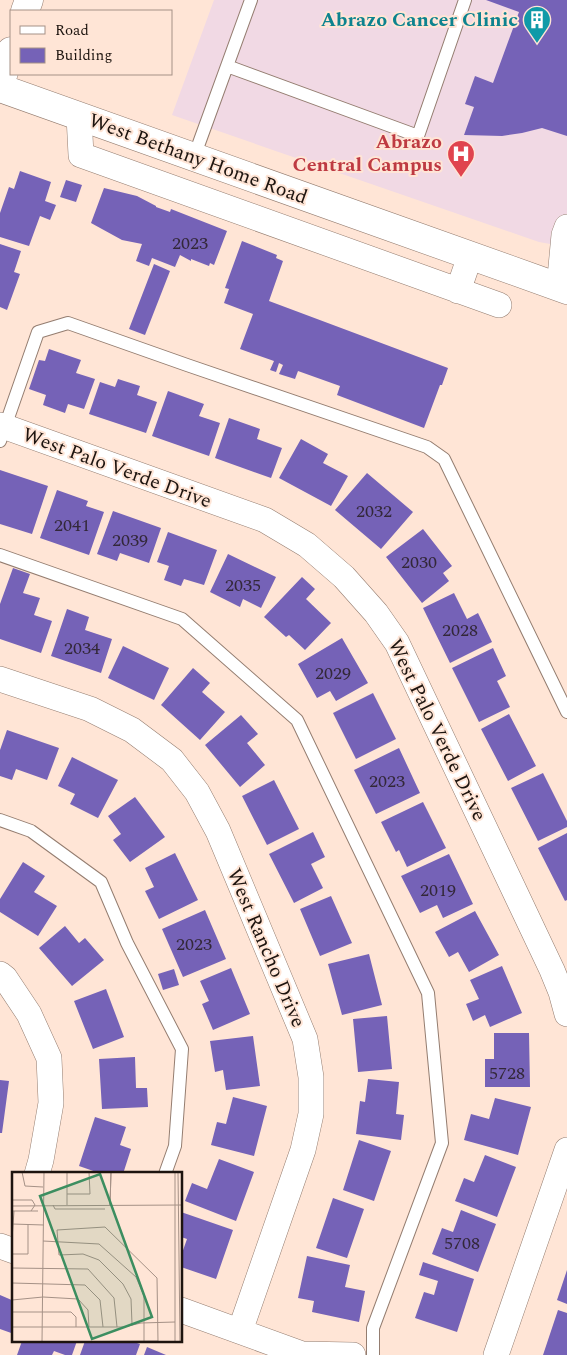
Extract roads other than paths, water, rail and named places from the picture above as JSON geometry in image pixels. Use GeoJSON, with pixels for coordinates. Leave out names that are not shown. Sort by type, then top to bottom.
{"type":"FeatureCollection","features":[{"type":"Feature","properties":{"kind":"main road"},"geometry":{"type":"LineString","coordinates":[[0,86],[10,54]]}},
{"type":"Feature","properties":{"kind":"main road","name":"West Bethany Home Road"},"geometry":{"type":"LineString","coordinates":[[0,86],[470,256],[564,285]]}},
{"type":"Feature","properties":{"kind":"street","name":"West Bethany Home Road"},"geometry":{"type":"LineString","coordinates":[[79,116],[81,155],[499,305]]}},
{"type":"Feature","properties":{"kind":"street","name":"West Bethany Home Road"},"geometry":{"type":"LineString","coordinates":[[304,236],[317,201]]}},
{"type":"Feature","properties":{"kind":"street"},"geometry":{"type":"LineString","coordinates":[[564,285],[564,235],[567,227]]}},
{"type":"Feature","properties":{"kind":"street"},"geometry":{"type":"LineString","coordinates":[[458,291],[470,256]]}},
{"type":"Feature","properties":{"kind":"street","name":"West Palo Verde Drive"},"geometry":{"type":"LineString","coordinates":[[1,431],[265,520],[307,545],[344,577],[376,613],[397,643],[564,1003]]}},
{"type":"Feature","properties":{"kind":"street","name":"West Rancho Drive"},"geometry":{"type":"LineString","coordinates":[[0,679],[90,709],[132,730],[172,760],[196,792],[218,831],[305,1039],[312,1077],[311,1114],[303,1150],[240,1331]]}},
{"type":"Feature","properties":{"kind":"street"},"geometry":{"type":"LineString","coordinates":[[0,974],[29,1014],[49,1058],[51,1103],[42,1160],[38,1172]]}},
{"type":"Feature","properties":{"kind":"street"},"geometry":{"type":"LineString","coordinates":[[496,1355],[567,1150]]}},
{"type":"Feature","properties":{"kind":"street"},"geometry":{"type":"LineString","coordinates":[[182,1310],[302,1354],[353,1355]]}},
{"type":"Feature","properties":{"kind":"lane"},"geometry":{"type":"LineString","coordinates":[[194,157],[251,0]]}},
{"type":"Feature","properties":{"kind":"lane"},"geometry":{"type":"LineString","coordinates":[[227,66],[418,136],[465,0]]}},
{"type":"Feature","properties":{"kind":"lane"},"geometry":{"type":"LineString","coordinates":[[1,431],[38,332],[68,323],[427,447],[444,459],[567,712]]}},
{"type":"Feature","properties":{"kind":"lane"},"geometry":{"type":"LineString","coordinates":[[0,555],[182,619],[297,720],[428,994],[442,1143],[373,1328],[372,1355]]}},
{"type":"Feature","properties":{"kind":"lane"},"geometry":{"type":"LineString","coordinates":[[0,820],[31,831],[101,882],[127,943],[182,1049],[175,1146],[166,1172]]}},
{"type":"Feature","properties":{"kind":"place","name":"Abrazo Cancer Clinic"},"geometry":{"type":"Point","coordinates":[537,44]}},
{"type":"Feature","properties":{"kind":"place","name":"Abrazo Central Campus"},"geometry":{"type":"Point","coordinates":[461,178]}}]}
